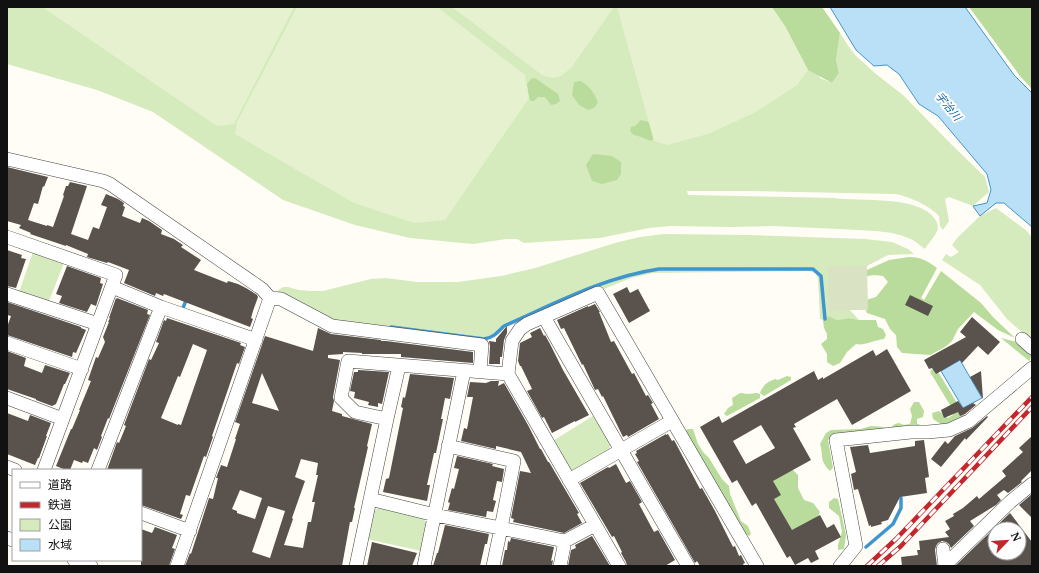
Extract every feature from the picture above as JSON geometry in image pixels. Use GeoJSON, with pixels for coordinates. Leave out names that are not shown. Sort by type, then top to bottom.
{"type":"FeatureCollection","features":[{"type":"Feature","properties":{"kind":"street"},"geometry":{"type":"LineString","coordinates":[[7,159],[103,181],[110,184],[262,289],[270,298],[281,299],[332,326],[482,345],[480,371]]}},
{"type":"Feature","properties":{"kind":"street"},"geometry":{"type":"LineString","coordinates":[[7,237],[116,275],[44,469]]}},
{"type":"Feature","properties":{"kind":"street"},"geometry":{"type":"LineString","coordinates":[[112,287],[256,340]]}},
{"type":"Feature","properties":{"kind":"street"},"geometry":{"type":"LineString","coordinates":[[619,566],[508,374],[512,341],[520,329],[598,293],[757,566]]}},
{"type":"Feature","properties":{"kind":"street"},"geometry":{"type":"LineString","coordinates":[[7,294],[98,324]]}},
{"type":"Feature","properties":{"kind":"street"},"geometry":{"type":"LineString","coordinates":[[177,566],[270,298]]}},
{"type":"Feature","properties":{"kind":"street"},"geometry":{"type":"LineString","coordinates":[[98,469],[161,306]]}},
{"type":"Feature","properties":{"kind":"street"},"geometry":{"type":"LineString","coordinates":[[544,317],[688,566]]}},
{"type":"Feature","properties":{"kind":"street"},"geometry":{"type":"LineString","coordinates":[[7,343],[82,369]]}},
{"type":"Feature","properties":{"kind":"street"},"geometry":{"type":"LineString","coordinates":[[387,419],[355,412],[341,398],[348,361],[508,374]]}},
{"type":"Feature","properties":{"kind":"street"},"geometry":{"type":"LineString","coordinates":[[356,566],[399,366]]}},
{"type":"Feature","properties":{"kind":"street"},"geometry":{"type":"LineString","coordinates":[[840,566],[856,546],[836,440],[911,432],[949,430],[969,422],[1032,368]]}},
{"type":"Feature","properties":{"kind":"street"},"geometry":{"type":"LineString","coordinates":[[424,566],[464,371]]}},
{"type":"Feature","properties":{"kind":"street"},"geometry":{"type":"LineString","coordinates":[[7,398],[63,419]]}},
{"type":"Feature","properties":{"kind":"street"},"geometry":{"type":"LineString","coordinates":[[569,480],[672,421]]}},
{"type":"Feature","properties":{"kind":"street"},"geometry":{"type":"LineString","coordinates":[[448,446],[514,461],[502,528],[493,566]]}},
{"type":"Feature","properties":{"kind":"street"},"geometry":{"type":"LineString","coordinates":[[945,565],[1010,502],[1032,484]]}},
{"type":"Feature","properties":{"kind":"street"},"geometry":{"type":"LineString","coordinates":[[370,499],[435,515],[565,541],[595,524]]}},
{"type":"Feature","properties":{"kind":"street"},"geometry":{"type":"LineString","coordinates":[[142,513],[190,531]]}},
{"type":"Feature","properties":{"kind":"street"},"geometry":{"type":"LineString","coordinates":[[560,566],[565,541]]}},
{"type":"Feature","properties":{"kind":"street"},"geometry":{"type":"LineString","coordinates":[[942,549],[945,565]]}},
{"type":"Feature","properties":{"kind":"green space"},"geometry":{"type":"Polygon","coordinates":[[[7,7],[773,7],[820,78],[832,83],[839,73],[836,60],[840,33],[856,56],[903,95],[985,177],[989,192],[973,206],[949,197],[945,199],[949,221],[943,230],[940,226],[939,216],[930,208],[913,199],[895,194],[687,191],[688,195],[835,198],[889,201],[916,206],[927,211],[935,219],[938,225],[936,233],[925,249],[913,240],[892,233],[772,226],[670,226],[649,228],[600,238],[524,243],[517,239],[506,239],[473,244],[410,238],[355,225],[283,200],[153,112],[97,90],[7,64],[7,7]]]}},
{"type":"Feature","properties":{"kind":"green space"},"geometry":{"type":"Polygon","coordinates":[[[44,7],[294,7],[234,124],[217,126],[44,7]]]}},
{"type":"Feature","properties":{"kind":"green space"},"geometry":{"type":"Polygon","coordinates":[[[297,7],[437,7],[525,75],[529,98],[445,220],[414,223],[354,203],[235,134],[237,122],[297,7]]]}},
{"type":"Feature","properties":{"kind":"green space"},"geometry":{"type":"Polygon","coordinates":[[[452,7],[614,7],[571,68],[561,76],[555,78],[542,75],[452,7]]]}},
{"type":"Feature","properties":{"kind":"green space"},"geometry":{"type":"Polygon","coordinates":[[[617,7],[772,7],[785,26],[808,70],[797,85],[756,112],[708,134],[667,145],[654,141],[617,7]]]}},
{"type":"Feature","properties":{"kind":"green space"},"geometry":{"type":"Polygon","coordinates":[[[768,7],[822,7],[840,33],[836,60],[839,73],[832,83],[808,70],[785,26],[768,7]]]}},
{"type":"Feature","properties":{"kind":"green space"},"geometry":{"type":"Polygon","coordinates":[[[969,7],[1032,7],[1032,89],[1020,76],[969,7]]]}},
{"type":"Feature","properties":{"kind":"green space"},"geometry":{"type":"Polygon","coordinates":[[[535,78],[558,94],[560,101],[551,105],[545,97],[538,97],[534,101],[531,101],[529,98],[527,84],[531,79],[535,78]]]}},
{"type":"Feature","properties":{"kind":"green space"},"geometry":{"type":"Polygon","coordinates":[[[581,81],[594,93],[598,103],[594,108],[588,110],[579,105],[572,95],[574,82],[581,81]]]}},
{"type":"Feature","properties":{"kind":"green space"},"geometry":{"type":"Polygon","coordinates":[[[641,120],[655,124],[657,137],[651,141],[634,135],[630,131],[631,127],[635,126],[641,120]]]}},
{"type":"Feature","properties":{"kind":"green space"},"geometry":{"type":"Polygon","coordinates":[[[593,154],[612,156],[621,162],[621,174],[617,180],[602,184],[592,181],[586,165],[593,154]]]}},
{"type":"Feature","properties":{"kind":"green space"},"geometry":{"type":"Polygon","coordinates":[[[996,208],[1027,231],[1032,238],[1032,341],[1007,319],[980,285],[942,260],[946,254],[951,257],[959,252],[952,245],[958,237],[980,216],[996,208]]]}},
{"type":"Feature","properties":{"kind":"green space"},"geometry":{"type":"Polygon","coordinates":[[[664,234],[865,239],[892,242],[908,249],[914,254],[888,255],[867,266],[828,266],[828,310],[850,310],[859,320],[849,318],[837,320],[829,316],[823,320],[820,319],[818,278],[814,273],[808,271],[653,273],[631,278],[604,289],[599,287],[598,284],[506,324],[495,334],[483,341],[332,323],[276,294],[277,291],[283,287],[299,290],[323,291],[371,279],[386,278],[417,282],[458,282],[501,276],[535,268],[615,243],[640,237],[664,234]]]}},
{"type":"Feature","properties":{"kind":"green space"},"geometry":{"type":"Polygon","coordinates":[[[33,252],[64,263],[49,301],[19,292],[33,252]]]}},
{"type":"Feature","properties":{"kind":"green space"},"geometry":{"type":"Polygon","coordinates":[[[909,257],[924,260],[937,268],[921,298],[924,300],[941,271],[981,303],[1015,338],[998,330],[974,312],[958,329],[952,341],[945,347],[930,355],[902,353],[897,347],[896,335],[890,329],[885,319],[867,313],[864,306],[866,300],[876,297],[888,282],[883,276],[867,276],[867,270],[889,260],[909,257]]]}},
{"type":"Feature","properties":{"kind":"green space"},"geometry":{"type":"Polygon","coordinates":[[[828,266],[867,266],[868,310],[828,310],[828,266]]]}},
{"type":"Feature","properties":{"kind":"green space"},"geometry":{"type":"Polygon","coordinates":[[[829,316],[837,320],[849,318],[859,320],[876,320],[878,327],[883,329],[886,335],[884,339],[856,344],[847,352],[840,363],[833,366],[827,362],[827,354],[821,344],[827,339],[823,320],[829,316]]]}},
{"type":"Feature","properties":{"kind":"green space"},"geometry":{"type":"Polygon","coordinates":[[[1001,338],[1021,343],[1031,353],[1029,361],[1001,338]]]}},
{"type":"Feature","properties":{"kind":"green space"},"geometry":{"type":"Polygon","coordinates":[[[932,369],[937,370],[966,418],[942,425],[933,419],[932,413],[939,411],[948,418],[953,415],[953,410],[930,372],[932,369]]]}},
{"type":"Feature","properties":{"kind":"green space"},"geometry":{"type":"Polygon","coordinates":[[[787,376],[791,377],[791,380],[764,396],[760,393],[762,388],[768,383],[775,379],[778,380],[787,376]]]}},
{"type":"Feature","properties":{"kind":"green space"},"geometry":{"type":"Polygon","coordinates":[[[740,393],[757,393],[760,394],[760,398],[727,416],[724,414],[728,408],[733,405],[732,398],[740,393]]]}},
{"type":"Feature","properties":{"kind":"green space"},"geometry":{"type":"Polygon","coordinates":[[[914,402],[919,402],[924,411],[923,417],[917,419],[917,424],[920,426],[890,428],[899,423],[904,425],[910,424],[912,416],[910,409],[914,402]]]}},
{"type":"Feature","properties":{"kind":"green space"},"geometry":{"type":"Polygon","coordinates":[[[593,416],[610,444],[610,451],[575,472],[567,469],[551,442],[593,416]]]}},
{"type":"Feature","properties":{"kind":"green space"},"geometry":{"type":"Polygon","coordinates":[[[871,426],[884,427],[886,429],[836,437],[828,440],[833,468],[830,471],[824,464],[820,444],[826,433],[831,430],[860,429],[871,426]]]}},
{"type":"Feature","properties":{"kind":"green space"},"geometry":{"type":"Polygon","coordinates":[[[687,429],[693,429],[698,444],[703,452],[709,458],[722,479],[729,486],[730,494],[741,521],[748,526],[751,534],[749,536],[745,534],[685,433],[687,429]]]}},
{"type":"Feature","properties":{"kind":"green space"},"geometry":{"type":"Polygon","coordinates":[[[791,468],[798,475],[798,488],[804,500],[813,503],[820,512],[811,525],[788,531],[772,498],[769,476],[791,468]]]}},
{"type":"Feature","properties":{"kind":"green space"},"geometry":{"type":"Polygon","coordinates":[[[834,498],[838,499],[846,535],[844,549],[838,550],[842,532],[839,516],[829,508],[829,502],[834,498]]]}},
{"type":"Feature","properties":{"kind":"green space"},"geometry":{"type":"Polygon","coordinates":[[[378,508],[424,519],[428,527],[421,551],[367,539],[372,512],[378,508]]]}},
{"type":"Feature","properties":{"kind":"water","name":"宇治川"},"geometry":{"type":"Polygon","coordinates":[[[830,7],[965,7],[1014,75],[1032,93],[1032,227],[1004,203],[996,203],[980,216],[973,206],[987,203],[991,190],[987,174],[938,116],[919,104],[899,74],[887,65],[874,66],[856,50],[830,7]]]}},
{"type":"Feature","properties":{"kind":"water"},"geometry":{"type":"Polygon","coordinates":[[[960,360],[982,398],[963,408],[941,371],[960,360]]]}},
{"type":"Feature","properties":{"kind":"building"},"geometry":{"type":"Polygon","coordinates":[[[7,167],[48,177],[44,187],[43,186],[38,204],[34,203],[28,220],[47,226],[53,227],[66,186],[68,186],[70,182],[87,186],[71,234],[88,240],[93,227],[99,229],[107,207],[101,205],[106,194],[118,199],[124,203],[123,206],[125,207],[122,216],[140,223],[142,218],[149,221],[162,230],[161,234],[174,239],[183,245],[181,247],[201,260],[194,270],[227,283],[228,281],[238,284],[257,295],[258,297],[251,318],[253,319],[250,327],[164,294],[163,296],[156,293],[155,296],[124,283],[129,270],[108,262],[107,263],[87,257],[88,254],[66,245],[30,234],[31,233],[19,228],[21,225],[7,221],[7,167]]]}},
{"type":"Feature","properties":{"kind":"building"},"geometry":{"type":"Polygon","coordinates":[[[7,250],[22,255],[21,258],[26,259],[16,288],[7,286],[7,250]]]}},
{"type":"Feature","properties":{"kind":"building"},"geometry":{"type":"Polygon","coordinates":[[[67,266],[101,278],[100,283],[103,284],[96,306],[91,304],[87,312],[59,303],[62,296],[56,294],[67,266]]]}},
{"type":"Feature","properties":{"kind":"building"},"geometry":{"type":"Polygon","coordinates":[[[627,287],[630,293],[638,289],[650,311],[629,323],[613,294],[627,287]]]}},
{"type":"Feature","properties":{"kind":"building"},"geometry":{"type":"Polygon","coordinates":[[[910,295],[933,306],[928,316],[905,305],[910,295]]]}},
{"type":"Feature","properties":{"kind":"building"},"geometry":{"type":"Polygon","coordinates":[[[116,298],[148,310],[147,314],[150,315],[109,419],[108,418],[97,450],[94,448],[88,463],[83,461],[82,463],[74,460],[70,469],[64,469],[56,466],[91,381],[88,380],[96,357],[98,358],[105,342],[103,337],[109,322],[116,298]]]}},
{"type":"Feature","properties":{"kind":"building"},"geometry":{"type":"Polygon","coordinates":[[[7,302],[86,330],[76,353],[73,352],[72,357],[7,335],[7,327],[11,316],[7,315],[7,302]]]}},
{"type":"Feature","properties":{"kind":"building"},"geometry":{"type":"Polygon","coordinates":[[[595,304],[600,312],[611,342],[614,341],[632,374],[634,373],[646,396],[648,395],[653,403],[651,404],[659,419],[628,437],[627,435],[623,437],[603,396],[602,397],[598,389],[595,390],[564,328],[561,329],[557,320],[595,304]]]}},
{"type":"Feature","properties":{"kind":"building"},"geometry":{"type":"Polygon","coordinates":[[[972,317],[1000,342],[988,355],[978,346],[962,363],[960,360],[936,374],[932,368],[929,369],[924,360],[966,337],[960,332],[972,317]]]}},
{"type":"Feature","properties":{"kind":"building"},"geometry":{"type":"Polygon","coordinates":[[[167,318],[241,343],[240,345],[245,347],[239,364],[237,363],[206,457],[204,456],[190,496],[186,495],[180,514],[183,515],[181,519],[142,505],[142,469],[107,469],[117,442],[119,443],[126,426],[124,425],[149,359],[151,360],[159,343],[156,342],[164,320],[166,321],[167,318]],[[193,344],[161,418],[181,425],[207,350],[193,344]]]}},
{"type":"Feature","properties":{"kind":"building"},"geometry":{"type":"Polygon","coordinates":[[[507,326],[502,357],[500,357],[500,364],[489,364],[489,341],[496,342],[496,339],[507,326]]]}},
{"type":"Feature","properties":{"kind":"building"},"geometry":{"type":"Polygon","coordinates":[[[318,328],[331,334],[473,352],[473,363],[401,357],[401,354],[362,354],[343,352],[343,354],[328,355],[328,358],[340,360],[332,411],[342,414],[342,416],[372,424],[352,522],[350,522],[342,566],[185,566],[190,553],[191,554],[209,498],[213,499],[218,478],[216,478],[221,465],[227,467],[240,424],[235,422],[265,336],[313,351],[318,328]],[[262,373],[252,403],[279,411],[262,373]],[[301,459],[295,477],[305,481],[284,545],[303,548],[308,522],[311,522],[315,502],[312,502],[318,475],[316,475],[318,463],[301,459]],[[240,490],[232,509],[237,511],[237,513],[255,519],[262,498],[240,490]],[[268,506],[252,552],[270,558],[285,511],[268,506]]]}},
{"type":"Feature","properties":{"kind":"building"},"geometry":{"type":"Polygon","coordinates":[[[540,328],[589,415],[552,433],[544,417],[542,418],[527,391],[532,389],[518,361],[520,343],[532,337],[530,333],[540,328]]]}},
{"type":"Feature","properties":{"kind":"building"},"geometry":{"type":"Polygon","coordinates":[[[887,349],[911,391],[852,425],[837,399],[794,424],[796,427],[793,428],[811,460],[773,481],[781,495],[774,499],[792,530],[820,515],[827,528],[834,524],[841,537],[815,551],[819,559],[811,563],[808,558],[795,565],[790,556],[787,558],[756,503],[752,506],[737,480],[732,483],[700,427],[719,416],[722,423],[814,371],[818,380],[823,377],[823,379],[873,350],[876,356],[887,349]],[[761,425],[733,441],[746,464],[775,448],[761,425]]]}},
{"type":"Feature","properties":{"kind":"building"},"geometry":{"type":"Polygon","coordinates":[[[7,351],[26,358],[24,366],[42,373],[45,365],[70,373],[56,404],[52,406],[7,389],[7,351]]]}},
{"type":"Feature","properties":{"kind":"building"},"geometry":{"type":"Polygon","coordinates":[[[358,370],[389,372],[382,404],[378,403],[378,407],[368,405],[369,402],[354,398],[355,392],[350,391],[354,372],[358,372],[358,370]]]}},
{"type":"Feature","properties":{"kind":"building"},"geometry":{"type":"Polygon","coordinates":[[[981,371],[983,399],[970,377],[981,371]]]}},
{"type":"Feature","properties":{"kind":"building"},"geometry":{"type":"Polygon","coordinates":[[[410,374],[454,378],[450,399],[445,398],[441,419],[443,419],[436,453],[434,453],[427,485],[430,485],[427,501],[383,492],[386,479],[389,478],[403,408],[401,407],[403,397],[405,398],[410,374]]]}},
{"type":"Feature","properties":{"kind":"building"},"geometry":{"type":"Polygon","coordinates":[[[491,381],[499,381],[498,386],[504,383],[540,449],[579,513],[577,514],[582,523],[564,533],[513,522],[514,519],[511,518],[520,471],[531,473],[521,452],[496,446],[496,449],[461,441],[464,428],[467,429],[473,397],[467,397],[470,382],[486,383],[491,381]]]}},
{"type":"Feature","properties":{"kind":"building"},"geometry":{"type":"Polygon","coordinates":[[[958,401],[963,408],[973,403],[976,405],[965,414],[960,416],[958,412],[944,418],[941,410],[958,401]]]}},
{"type":"Feature","properties":{"kind":"building"},"geometry":{"type":"Polygon","coordinates":[[[7,413],[28,421],[30,415],[51,423],[39,458],[35,465],[7,454],[7,413]]]}},
{"type":"Feature","properties":{"kind":"building"},"geometry":{"type":"Polygon","coordinates":[[[987,416],[988,417],[966,440],[965,438],[941,467],[931,459],[945,441],[948,444],[955,436],[972,428],[987,416]]]}},
{"type":"Feature","properties":{"kind":"building"},"geometry":{"type":"Polygon","coordinates":[[[668,434],[672,441],[674,440],[700,489],[702,488],[715,511],[733,547],[735,546],[739,556],[741,555],[745,563],[743,564],[744,566],[700,566],[697,561],[695,563],[637,462],[639,461],[635,454],[637,453],[636,451],[668,434]]]}},
{"type":"Feature","properties":{"kind":"building"},"geometry":{"type":"Polygon","coordinates":[[[1032,436],[1032,470],[1021,481],[1022,482],[1008,493],[1004,490],[997,495],[1001,500],[996,505],[970,521],[974,526],[951,548],[946,542],[942,541],[938,543],[935,550],[937,566],[902,566],[901,557],[918,555],[917,550],[920,550],[919,541],[949,537],[945,532],[950,529],[945,521],[954,516],[953,514],[977,496],[979,499],[1006,476],[1002,471],[1023,452],[1019,448],[1032,436]]]}},
{"type":"Feature","properties":{"kind":"building"},"geometry":{"type":"Polygon","coordinates":[[[924,440],[929,477],[925,478],[927,493],[900,497],[888,520],[881,522],[882,524],[871,527],[871,525],[869,526],[858,489],[854,490],[851,474],[856,472],[850,447],[868,445],[870,453],[915,446],[915,441],[924,440]]]}},
{"type":"Feature","properties":{"kind":"building"},"geometry":{"type":"Polygon","coordinates":[[[457,456],[493,464],[492,466],[504,469],[502,482],[497,481],[493,500],[496,501],[493,512],[487,511],[486,517],[448,510],[450,503],[448,502],[452,488],[454,489],[459,469],[454,468],[457,456]]]}},
{"type":"Feature","properties":{"kind":"building"},"geometry":{"type":"Polygon","coordinates":[[[616,464],[626,483],[630,481],[642,502],[639,504],[654,532],[658,530],[675,560],[665,566],[627,566],[614,536],[612,537],[580,483],[616,464]]]}},
{"type":"Feature","properties":{"kind":"building"},"geometry":{"type":"Polygon","coordinates":[[[1032,494],[1032,518],[1019,505],[1032,494]]]}},
{"type":"Feature","properties":{"kind":"building"},"geometry":{"type":"Polygon","coordinates":[[[1010,513],[1016,521],[1002,521],[1010,513]]]}},
{"type":"Feature","properties":{"kind":"building"},"geometry":{"type":"Polygon","coordinates":[[[445,525],[489,534],[480,566],[433,566],[445,525]]]}},
{"type":"Feature","properties":{"kind":"building"},"geometry":{"type":"Polygon","coordinates":[[[155,527],[177,535],[172,548],[175,549],[169,566],[141,566],[142,529],[152,533],[155,527]]]}},
{"type":"Feature","properties":{"kind":"building"},"geometry":{"type":"Polygon","coordinates":[[[987,535],[987,561],[1027,561],[1027,535],[1032,542],[1032,566],[955,566],[987,535]]]}},
{"type":"Feature","properties":{"kind":"building"},"geometry":{"type":"Polygon","coordinates":[[[592,536],[610,566],[568,566],[571,550],[576,548],[575,545],[592,536]]]}},
{"type":"Feature","properties":{"kind":"building"},"geometry":{"type":"Polygon","coordinates":[[[511,538],[554,547],[551,561],[553,560],[552,566],[502,566],[505,550],[507,550],[508,541],[510,542],[511,538]]]}},
{"type":"Feature","properties":{"kind":"building"},"geometry":{"type":"Polygon","coordinates":[[[372,542],[417,553],[412,566],[367,566],[372,542]]]}},
{"type":"Feature","properties":{"kind":"waterway"},"geometry":{"type":"LineString","coordinates":[[391,327],[484,339],[495,334],[504,326],[580,292],[619,278],[659,269],[813,269],[821,276],[825,319]]}},
{"type":"Feature","properties":{"kind":"waterway"},"geometry":{"type":"LineString","coordinates":[[183,308],[187,298]]}},
{"type":"Feature","properties":{"kind":"waterway"},"geometry":{"type":"LineString","coordinates":[[866,547],[893,524],[901,508],[901,498]]}},
{"type":"Feature","properties":{"kind":"railway"},"geometry":{"type":"LineString","coordinates":[[867,566],[896,539],[1032,397]]}},
{"type":"Feature","properties":{"kind":"railway"},"geometry":{"type":"LineString","coordinates":[[878,566],[901,546],[1032,407]]}}]}
